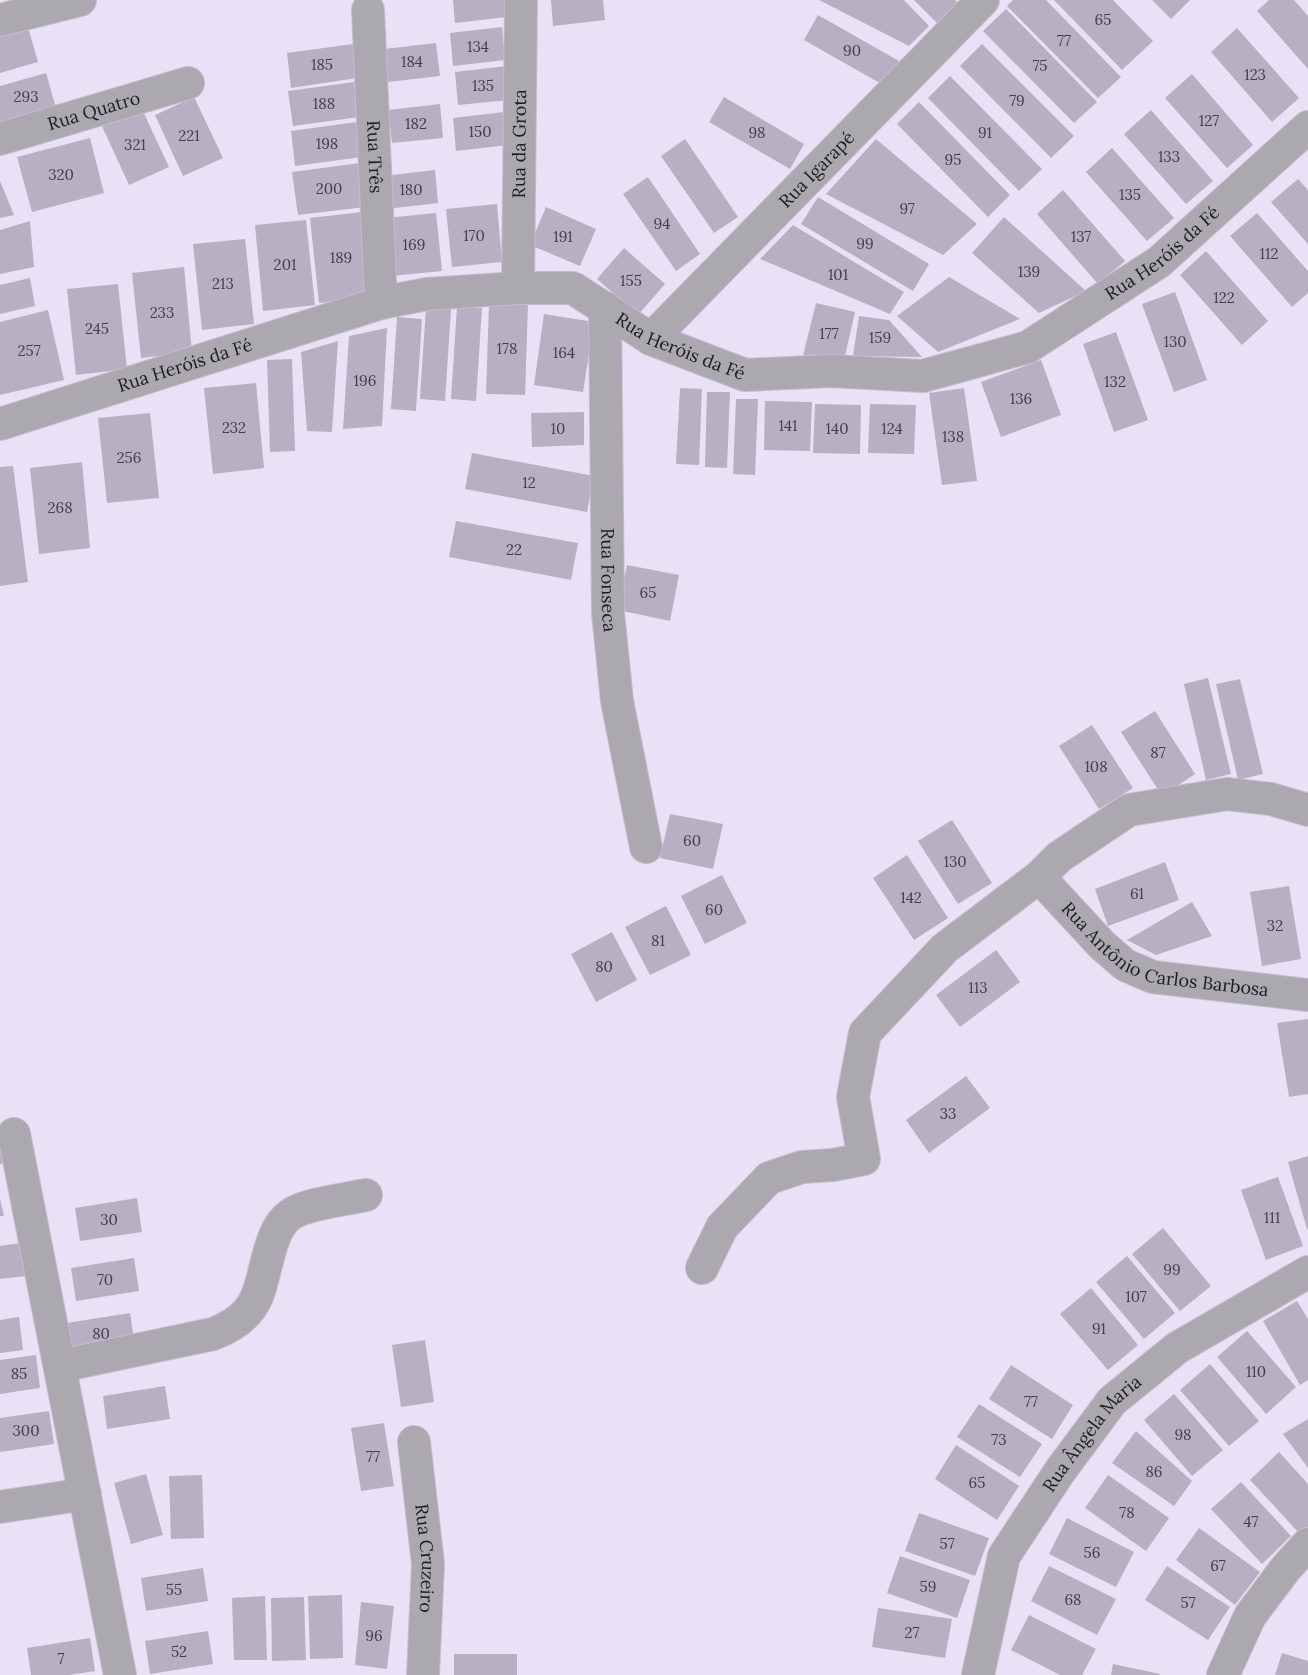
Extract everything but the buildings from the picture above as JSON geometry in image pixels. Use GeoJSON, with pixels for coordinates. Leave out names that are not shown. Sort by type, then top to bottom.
{"type":"FeatureCollection","features":[{"type":"Feature","properties":{"kind":"street"},"geometry":{"type":"LineString","coordinates":[[0,20],[80,0]]}},
{"type":"Feature","properties":{"kind":"street","name":"Rua da Grota"},"geometry":{"type":"LineString","coordinates":[[518,288],[521,0]]}},
{"type":"Feature","properties":{"kind":"street","name":"Rua Igarapé"},"geometry":{"type":"LineString","coordinates":[[651,339],[982,0]]}},
{"type":"Feature","properties":{"kind":"street","name":"Rua Três"},"geometry":{"type":"LineString","coordinates":[[368,10],[381,303]]}},
{"type":"Feature","properties":{"kind":"street","name":"Rua Quatro"},"geometry":{"type":"LineString","coordinates":[[0,139],[188,83]]}},
{"type":"Feature","properties":{"kind":"street","name":"Rua Heróis da Fé"},"geometry":{"type":"LineString","coordinates":[[0,424],[381,303],[427,294],[518,288],[573,288],[651,339],[745,375],[831,370],[923,376],[1028,347],[1159,262],[1308,127]]}},
{"type":"Feature","properties":{"kind":"street","name":"Rua Fonseca"},"geometry":{"type":"LineString","coordinates":[[605,308],[608,613],[617,701],[646,847]]}},
{"type":"Feature","properties":{"kind":"street"},"geometry":{"type":"LineString","coordinates":[[702,1268],[722,1227],[768,1178],[802,1167],[833,1165],[864,1159],[853,1097],[866,1033],[945,948],[1039,877],[1059,857],[1129,810],[1227,795],[1271,799],[1308,810]]}},
{"type":"Feature","properties":{"kind":"street","name":"Rua Antônio Carlos Barbosa"},"geometry":{"type":"LineString","coordinates":[[1039,877],[1102,945],[1125,965],[1153,977],[1308,995]]}},
{"type":"Feature","properties":{"kind":"street"},"geometry":{"type":"LineString","coordinates":[[14,1134],[120,1675]]}},
{"type":"Feature","properties":{"kind":"street"},"geometry":{"type":"LineString","coordinates":[[60,1366],[213,1334],[231,1327],[248,1313],[257,1298],[277,1231],[289,1215],[305,1208],[366,1195]]}},
{"type":"Feature","properties":{"kind":"street","name":"Rua Ângela Maria"},"geometry":{"type":"LineString","coordinates":[[978,1675],[1005,1556],[1060,1471],[1112,1401],[1177,1348],[1308,1272]]}},
{"type":"Feature","properties":{"kind":"street","name":"Rua Cruzeiro"},"geometry":{"type":"LineString","coordinates":[[414,1442],[428,1564],[423,1675]]}},
{"type":"Feature","properties":{"kind":"street"},"geometry":{"type":"LineString","coordinates":[[0,1507],[85,1494]]}},
{"type":"Feature","properties":{"kind":"street"},"geometry":{"type":"LineString","coordinates":[[1224,1675],[1250,1616],[1286,1568],[1308,1544]]}}]}
